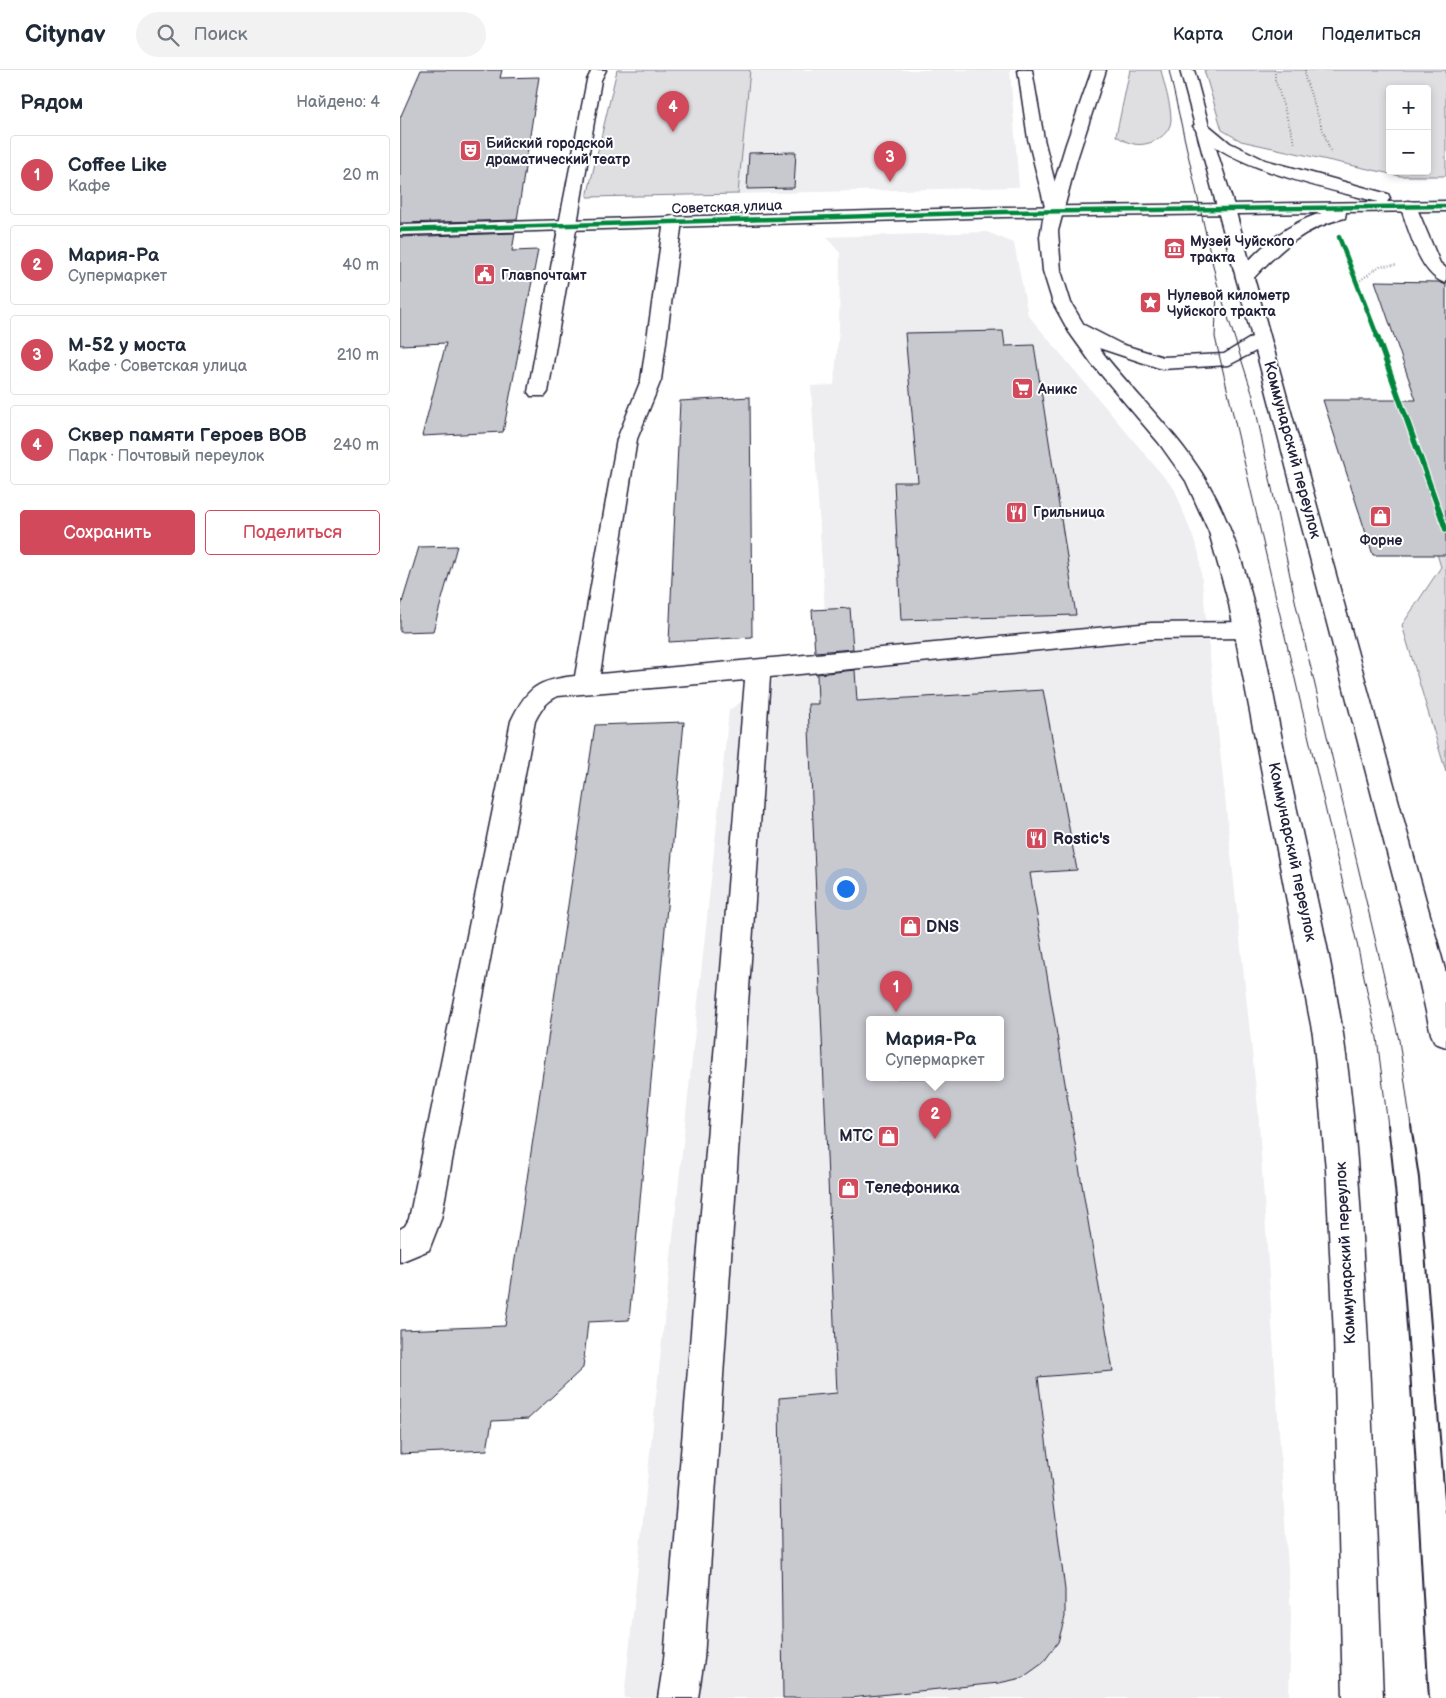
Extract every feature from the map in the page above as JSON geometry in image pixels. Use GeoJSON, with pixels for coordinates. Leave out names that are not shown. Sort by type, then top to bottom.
{"type":"FeatureCollection","features":[{"type":"Feature","properties":{"kind":"main road"},"geometry":{"type":"LineString","coordinates":[[538,392],[594,80],[599,70]]}},
{"type":"Feature","properties":{"kind":"main road"},"geometry":{"type":"LineString","coordinates":[[1025,70],[1036,139],[1054,211]]}},
{"type":"Feature","properties":{"kind":"main road","name":"Коммунарский переулок"},"geometry":{"type":"LineString","coordinates":[[1099,70],[1075,136],[1054,211],[1049,236],[1052,272],[1062,306],[1092,351],[1155,424],[1186,464],[1210,506],[1228,551],[1247,630],[1310,937],[1328,1035],[1342,1169],[1363,1698]]}},
{"type":"Feature","properties":{"kind":"main road","name":"Коммунарский переулок"},"geometry":{"type":"LineString","coordinates":[[1187,70],[1201,126],[1228,209],[1426,949],[1446,1034]]}},
{"type":"Feature","properties":{"kind":"main road"},"geometry":{"type":"LineString","coordinates":[[1201,126],[1224,146],[1259,163],[1408,206]]}},
{"type":"Feature","properties":{"kind":"main road"},"geometry":{"type":"LineString","coordinates":[[1408,206],[1432,265],[1446,278]]}},
{"type":"Feature","properties":{"kind":"main road"},"geometry":{"type":"LineString","coordinates":[[1245,277],[1265,254],[1306,225],[1331,216],[1408,206],[1446,206]]}},
{"type":"Feature","properties":{"kind":"main road","name":"Советская улица"},"geometry":{"type":"LineString","coordinates":[[400,230],[1054,211],[1408,206]]}},
{"type":"Feature","properties":{"kind":"main road"},"geometry":{"type":"LineString","coordinates":[[586,684],[627,439],[651,380],[673,221]]}},
{"type":"Feature","properties":{"kind":"main road"},"geometry":{"type":"LineString","coordinates":[[1077,328],[1114,348],[1162,363],[1205,362],[1229,359],[1262,339]]}},
{"type":"Feature","properties":{"kind":"main road"},"geometry":{"type":"LineString","coordinates":[[400,1246],[417,1238],[425,1219],[522,721],[533,700],[542,692],[555,687],[758,670],[1151,631],[1247,630]]}},
{"type":"Feature","properties":{"kind":"main road"},"geometry":{"type":"LineString","coordinates":[[678,1698],[684,1659],[758,670]]}},
{"type":"Feature","properties":{"kind":"path"},"geometry":{"type":"LineString","coordinates":[[1275,70],[1275,79],[1297,150]]}},
{"type":"Feature","properties":{"kind":"path"},"geometry":{"type":"LineString","coordinates":[[1305,70],[1305,78],[1333,158]]}},
{"type":"Feature","properties":{"kind":"path"},"geometry":{"type":"LineString","coordinates":[[1339,237],[1358,282],[1446,530]]}},
{"type":"Feature","properties":{"kind":"path"},"geometry":{"type":"LineString","coordinates":[[1358,282],[1380,266],[1432,265]]}},
{"type":"Feature","properties":{"kind":"shaded area"},"geometry":{"type":"Polygon","coordinates":[[[617,70],[750,70],[738,194],[587,197],[617,70]]]}},
{"type":"Feature","properties":{"kind":"shaded area"},"geometry":{"type":"Polygon","coordinates":[[[750,70],[1010,70],[1019,187],[738,194],[750,70]]]}},
{"type":"Feature","properties":{"kind":"shaded area"},"geometry":{"type":"Polygon","coordinates":[[[1130,70],[1161,70],[1169,101],[1170,125],[1158,139],[1146,144],[1127,142],[1116,136],[1130,70]]]}},
{"type":"Feature","properties":{"kind":"shaded area"},"geometry":{"type":"Polygon","coordinates":[[[1204,70],[1446,70],[1446,176],[1395,175],[1431,175],[1431,85],[1386,85],[1386,173],[1241,141],[1222,130],[1204,70]]]}},
{"type":"Feature","properties":{"kind":"shaded area"},"geometry":{"type":"Polygon","coordinates":[[[987,232],[1014,243],[1028,315],[1175,490],[1199,553],[1258,1108],[1291,1615],[1289,1698],[624,1698],[729,710],[827,645],[811,386],[834,385],[839,328],[840,253],[826,237],[987,232]]]}},
{"type":"Feature","properties":{"kind":"shaded area"},"geometry":{"type":"Polygon","coordinates":[[[1424,512],[1446,512],[1446,772],[1402,625],[1441,567],[1424,512]]]}},
{"type":"Feature","properties":{"kind":"building"},"geometry":{"type":"Polygon","coordinates":[[[421,70],[502,70],[500,78],[539,77],[517,220],[400,223],[400,118],[421,70]]]}},
{"type":"Feature","properties":{"kind":"building"},"geometry":{"type":"Polygon","coordinates":[[[796,152],[794,188],[747,189],[749,153],[796,152]]]}},
{"type":"Feature","properties":{"kind":"building"},"geometry":{"type":"Polygon","coordinates":[[[515,233],[512,251],[538,250],[503,432],[422,436],[446,343],[400,345],[400,237],[515,233]]]}},
{"type":"Feature","properties":{"kind":"building"},"geometry":{"type":"Polygon","coordinates":[[[1375,281],[1439,282],[1446,285],[1446,555],[1373,555],[1323,400],[1416,400],[1375,281]]]}},
{"type":"Feature","properties":{"kind":"building"},"geometry":{"type":"Polygon","coordinates":[[[1003,331],[1005,346],[1034,345],[1076,615],[901,620],[894,482],[918,482],[905,333],[1003,331]]]}},
{"type":"Feature","properties":{"kind":"building"},"geometry":{"type":"Polygon","coordinates":[[[750,397],[752,637],[669,642],[680,401],[750,397]]]}},
{"type":"Feature","properties":{"kind":"building"},"geometry":{"type":"Polygon","coordinates":[[[457,546],[433,631],[400,632],[400,609],[419,547],[457,546]]]}},
{"type":"Feature","properties":{"kind":"building"},"geometry":{"type":"Polygon","coordinates":[[[850,608],[853,649],[815,652],[812,610],[850,608]]]}},
{"type":"Feature","properties":{"kind":"building"},"geometry":{"type":"Polygon","coordinates":[[[855,670],[857,701],[1043,690],[1077,870],[1030,873],[1113,1371],[1038,1377],[1065,1590],[1065,1617],[1058,1642],[1043,1663],[1022,1678],[999,1683],[849,1698],[783,1698],[779,1398],[837,1393],[808,704],[818,704],[817,674],[855,670]]]}},
{"type":"Feature","properties":{"kind":"building"},"geometry":{"type":"Polygon","coordinates":[[[684,722],[629,1320],[588,1322],[583,1368],[528,1419],[492,1421],[487,1450],[400,1454],[400,1330],[505,1326],[595,725],[684,722]]]}},
{"type":"Feature","properties":{"kind":"tram line"},"geometry":{"type":"LineString","coordinates":[[1169,70],[1217,283],[1253,396],[1296,605],[1399,1040],[1411,1126]]}},
{"type":"Feature","properties":{"kind":"tram line"},"geometry":{"type":"LineString","coordinates":[[1217,291],[1215,337],[1358,948],[1377,1038],[1388,1126]]}},
{"type":"Feature","properties":{"kind":"tram line"},"geometry":{"type":"LineString","coordinates":[[1388,1125],[1408,1339],[1429,1698]]}},
{"type":"Feature","properties":{"kind":"tram line"},"geometry":{"type":"LineString","coordinates":[[1411,1125],[1419,1178],[1446,1512]]}},
{"type":"Feature","properties":{"kind":"cycle path"},"geometry":{"type":"LineString","coordinates":[[400,230],[1004,212],[1446,206]]}},
{"type":"Feature","properties":{"kind":"cycle path"},"geometry":{"type":"LineString","coordinates":[[1339,237],[1358,282],[1446,530]]}},
{"type":"Feature","properties":{"kind":"place","name":"Сквер памяти Героев ВОВ"},"geometry":{"type":"Point","coordinates":[673,132]}},
{"type":"Feature","properties":{"kind":"place","name":"Бийский городской драматический театр"},"geometry":{"type":"Point","coordinates":[470,151]}},
{"type":"Feature","properties":{"kind":"place","name":"М-52 у моста"},"geometry":{"type":"Point","coordinates":[890,182]}},
{"type":"Feature","properties":{"kind":"place","name":"Музей Чуйского тракта"},"geometry":{"type":"Point","coordinates":[1174,249]}},
{"type":"Feature","properties":{"kind":"place","name":"Главпочтамт"},"geometry":{"type":"Point","coordinates":[485,275]}},
{"type":"Feature","properties":{"kind":"place","name":"Нулевой километр Чуйского тракта"},"geometry":{"type":"Point","coordinates":[1151,303]}},
{"type":"Feature","properties":{"kind":"place","name":"Аникс"},"geometry":{"type":"Point","coordinates":[1022,389]}},
{"type":"Feature","properties":{"kind":"place","name":"Грильница"},"geometry":{"type":"Point","coordinates":[1017,512]}},
{"type":"Feature","properties":{"kind":"place","name":"Форне"},"geometry":{"type":"Point","coordinates":[1381,517]}},
{"type":"Feature","properties":{"kind":"place","name":"Rostic's"},"geometry":{"type":"Point","coordinates":[1037,839]}},
{"type":"Feature","properties":{"kind":"place","name":"DNS"},"geometry":{"type":"Point","coordinates":[910,927]}},
{"type":"Feature","properties":{"kind":"place","name":"Coffee Like"},"geometry":{"type":"Point","coordinates":[896,1012]}},
{"type":"Feature","properties":{"kind":"place","name":"МТС"},"geometry":{"type":"Point","coordinates":[889,1136]}},
{"type":"Feature","properties":{"kind":"place","name":"Мария-Ра"},"geometry":{"type":"Point","coordinates":[935,1139]}},
{"type":"Feature","properties":{"kind":"place","name":"Телефоника"},"geometry":{"type":"Point","coordinates":[849,1188]}}]}
